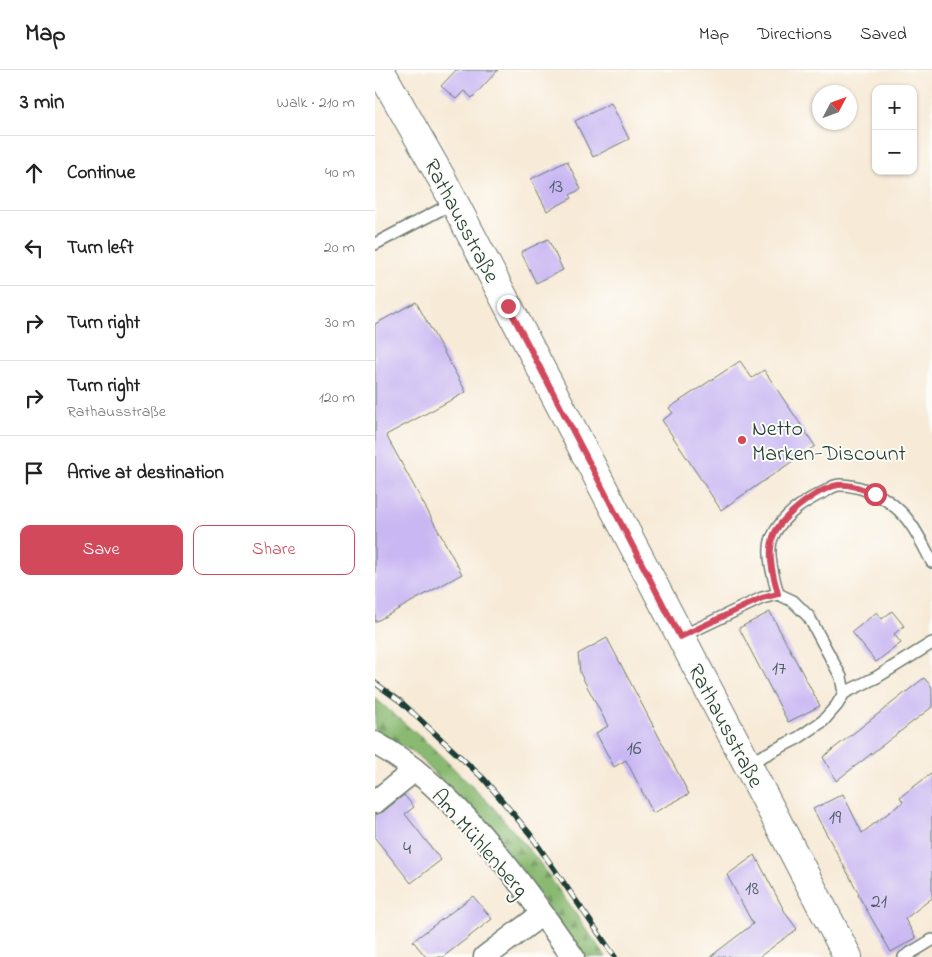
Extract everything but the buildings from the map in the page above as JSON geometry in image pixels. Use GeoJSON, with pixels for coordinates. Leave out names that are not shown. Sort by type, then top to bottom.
{"type":"FeatureCollection","features":[{"type":"Feature","properties":{"kind":"main road","name":"Rathausstraße"},"geometry":{"type":"LineString","coordinates":[[380,70],[455,202],[747,764],[844,956]]}},
{"type":"Feature","properties":{"kind":"street","name":"Am Mühlenberg"},"geometry":{"type":"LineString","coordinates":[[375,743],[400,758],[415,770],[464,816],[504,864],[573,957]]}},
{"type":"Feature","properties":{"kind":"street"},"geometry":{"type":"LineString","coordinates":[[375,802],[415,770]]}},
{"type":"Feature","properties":{"kind":"street"},"geometry":{"type":"LineString","coordinates":[[485,957],[542,914]]}},
{"type":"Feature","properties":{"kind":"lane"},"geometry":{"type":"LineString","coordinates":[[375,244],[455,202]]}},
{"type":"Feature","properties":{"kind":"lane"},"geometry":{"type":"LineString","coordinates":[[778,594],[770,564],[772,539],[788,515],[810,498],[838,485],[854,486],[875,494],[892,504],[909,520],[932,562]]}},
{"type":"Feature","properties":{"kind":"lane"},"geometry":{"type":"LineString","coordinates":[[680,637],[762,598],[778,594],[793,601],[809,617],[841,677],[844,693]]}},
{"type":"Feature","properties":{"kind":"lane"},"geometry":{"type":"LineString","coordinates":[[747,764],[797,738],[823,721],[837,705],[844,693],[877,677],[932,643]]}},
{"type":"Feature","properties":{"kind":"lane"},"geometry":{"type":"LineString","coordinates":[[904,957],[932,940]]}},
{"type":"Feature","properties":{"kind":"green space"},"geometry":{"type":"Polygon","coordinates":[[[375,698],[432,747],[492,806],[537,859],[606,957],[583,957],[502,844],[415,753],[375,731],[375,698]]]}},
{"type":"Feature","properties":{"kind":"railway"},"geometry":{"type":"LineString","coordinates":[[375,683],[400,701],[484,779],[530,834],[615,957]]}},
{"type":"Feature","properties":{"kind":"place","name":"Netto Marken-Discount"},"geometry":{"type":"Point","coordinates":[742,440]}},
{"type":"Feature","properties":{"kind":"route"},"geometry":{"type":"LineString","coordinates":[[508,306],[680,637],[762,598],[778,594],[770,564],[772,539],[788,515],[810,498],[838,485],[854,486],[875,494]]}}]}
